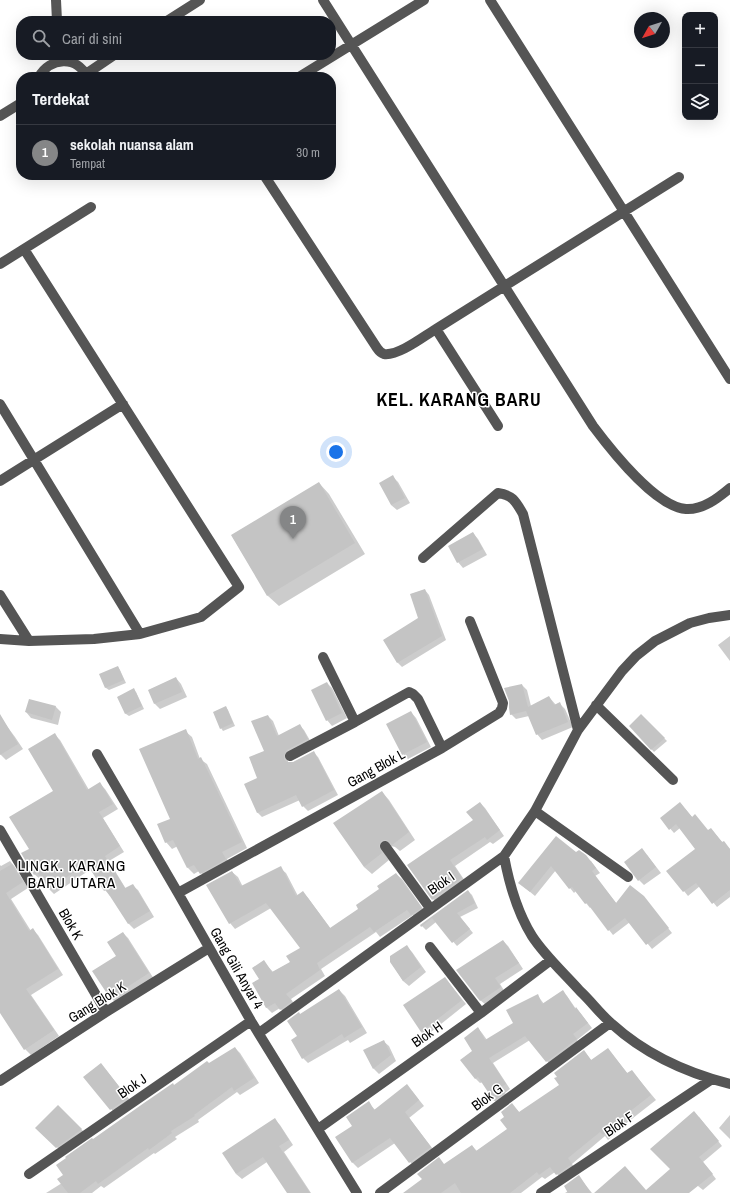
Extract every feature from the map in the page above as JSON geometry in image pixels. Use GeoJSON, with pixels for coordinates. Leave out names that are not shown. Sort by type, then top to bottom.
{"type":"FeatureCollection","features":[{"type":"Feature","properties":{"kind":"street"},"geometry":{"type":"LineString","coordinates":[[56,0],[57,16]]}},
{"type":"Feature","properties":{"kind":"street"},"geometry":{"type":"LineString","coordinates":[[175,16],[200,0]]}},
{"type":"Feature","properties":{"kind":"street"},"geometry":{"type":"LineString","coordinates":[[323,0],[333,16]]}},
{"type":"Feature","properties":{"kind":"street"},"geometry":{"type":"LineString","coordinates":[[336,55],[424,0]]}},
{"type":"Feature","properties":{"kind":"street"},"geometry":{"type":"LineString","coordinates":[[490,0],[730,379]]}},
{"type":"Feature","properties":{"kind":"street"},"geometry":{"type":"LineString","coordinates":[[336,20],[593,426],[612,451],[644,484],[664,500],[677,507],[688,509],[697,508],[718,498],[730,488]]}},
{"type":"Feature","properties":{"kind":"street"},"geometry":{"type":"LineString","coordinates":[[43,72],[47,67],[57,60]]}},
{"type":"Feature","properties":{"kind":"street"},"geometry":{"type":"LineString","coordinates":[[65,60],[81,68],[84,72]]}},
{"type":"Feature","properties":{"kind":"street"},"geometry":{"type":"LineString","coordinates":[[90,72],[107,60]]}},
{"type":"Feature","properties":{"kind":"street"},"geometry":{"type":"LineString","coordinates":[[307,72],[327,60]]}},
{"type":"Feature","properties":{"kind":"street"},"geometry":{"type":"LineString","coordinates":[[0,116],[16,106]]}},
{"type":"Feature","properties":{"kind":"street"},"geometry":{"type":"LineString","coordinates":[[267,180],[376,348],[383,354],[392,354],[436,329],[679,177]]}},
{"type":"Feature","properties":{"kind":"street"},"geometry":{"type":"LineString","coordinates":[[0,264],[91,207]]}},
{"type":"Feature","properties":{"kind":"street"},"geometry":{"type":"LineString","coordinates":[[0,639],[29,641],[94,639],[140,634],[201,617],[239,587],[24,248]]}},
{"type":"Feature","properties":{"kind":"street"},"geometry":{"type":"LineString","coordinates":[[436,329],[498,426]]}},
{"type":"Feature","properties":{"kind":"street"},"geometry":{"type":"LineString","coordinates":[[0,404],[140,634]]}},
{"type":"Feature","properties":{"kind":"street"},"geometry":{"type":"LineString","coordinates":[[0,481],[123,404]]}},
{"type":"Feature","properties":{"kind":"street"},"geometry":{"type":"LineString","coordinates":[[423,558],[498,493],[507,494],[512,498],[523,514],[578,730]]}},
{"type":"Feature","properties":{"kind":"street"},"geometry":{"type":"LineString","coordinates":[[0,595],[29,641]]}},
{"type":"Feature","properties":{"kind":"street","name":"Blok I"},"geometry":{"type":"LineString","coordinates":[[259,1033],[504,856],[535,811],[578,730],[596,705],[636,656],[655,641],[690,623],[730,615]]}},
{"type":"Feature","properties":{"kind":"street","name":"Gang Blok L"},"geometry":{"type":"LineString","coordinates":[[178,893],[442,748],[499,713],[503,703],[470,621]]}},
{"type":"Feature","properties":{"kind":"street"},"geometry":{"type":"LineString","coordinates":[[323,657],[355,722]]}},
{"type":"Feature","properties":{"kind":"street"},"geometry":{"type":"LineString","coordinates":[[290,756],[409,692],[414,694],[418,699],[442,748]]}},
{"type":"Feature","properties":{"kind":"street"},"geometry":{"type":"LineString","coordinates":[[596,705],[673,780]]}},
{"type":"Feature","properties":{"kind":"street","name":"Gang Gili Anyar 4"},"geometry":{"type":"LineString","coordinates":[[97,754],[251,1021],[357,1193]]}},
{"type":"Feature","properties":{"kind":"street"},"geometry":{"type":"LineString","coordinates":[[535,811],[628,877]]}},
{"type":"Feature","properties":{"kind":"street","name":"Blok K"},"geometry":{"type":"LineString","coordinates":[[0,830],[106,1012]]}},
{"type":"Feature","properties":{"kind":"street"},"geometry":{"type":"LineString","coordinates":[[385,846],[430,908]]}},
{"type":"Feature","properties":{"kind":"street"},"geometry":{"type":"LineString","coordinates":[[504,856],[507,874],[513,893],[521,915],[532,936],[551,960],[610,1023],[624,1035],[657,1056],[675,1065],[730,1084]]}},
{"type":"Feature","properties":{"kind":"street"},"geometry":{"type":"LineString","coordinates":[[430,947],[481,1013]]}},
{"type":"Feature","properties":{"kind":"street","name":"Gang Blok K"},"geometry":{"type":"LineString","coordinates":[[0,1081],[106,1012],[209,948]]}},
{"type":"Feature","properties":{"kind":"street","name":"Blok H"},"geometry":{"type":"LineString","coordinates":[[318,1129],[481,1013],[551,960]]}},
{"type":"Feature","properties":{"kind":"street","name":"Blok J"},"geometry":{"type":"LineString","coordinates":[[29,1174],[251,1021]]}},
{"type":"Feature","properties":{"kind":"street","name":"Blok G"},"geometry":{"type":"LineString","coordinates":[[380,1193],[610,1023]]}},
{"type":"Feature","properties":{"kind":"street","name":"Blok F"},"geometry":{"type":"LineString","coordinates":[[541,1193],[712,1079]]}},
{"type":"Feature","properties":{"kind":"building"},"geometry":{"type":"Polygon","coordinates":[[[393,475],[405,498],[391,505],[379,483],[393,475]]]}},
{"type":"Feature","properties":{"kind":"building"},"geometry":{"type":"Polygon","coordinates":[[[319,482],[355,543],[267,596],[231,535],[319,482]]]}},
{"type":"Feature","properties":{"kind":"building"},"geometry":{"type":"Polygon","coordinates":[[[473,532],[483,549],[457,563],[448,546],[473,532]]]}},
{"type":"Feature","properties":{"kind":"building"},"geometry":{"type":"Polygon","coordinates":[[[425,589],[442,636],[397,663],[383,640],[418,618],[410,594],[425,589]]]}},
{"type":"Feature","properties":{"kind":"building"},"geometry":{"type":"Polygon","coordinates":[[[118,666],[124,680],[105,688],[99,674],[118,666]]]}},
{"type":"Feature","properties":{"kind":"building"},"geometry":{"type":"Polygon","coordinates":[[[176,677],[182,692],[154,704],[148,690],[176,677]]]}},
{"type":"Feature","properties":{"kind":"building"},"geometry":{"type":"Polygon","coordinates":[[[327,682],[342,713],[326,721],[311,690],[327,682]]]}},
{"type":"Feature","properties":{"kind":"building"},"geometry":{"type":"Polygon","coordinates":[[[522,684],[528,707],[549,696],[554,705],[560,702],[568,722],[536,735],[526,711],[510,715],[509,701],[504,688],[522,684]]]}},
{"type":"Feature","properties":{"kind":"building"},"geometry":{"type":"Polygon","coordinates":[[[134,688],[142,706],[125,714],[117,697],[134,688]]]}},
{"type":"Feature","properties":{"kind":"building"},"geometry":{"type":"Polygon","coordinates":[[[29,699],[56,706],[52,720],[25,712],[29,699]]]}},
{"type":"Feature","properties":{"kind":"building"},"geometry":{"type":"Polygon","coordinates":[[[226,706],[233,723],[220,729],[213,712],[226,706]]]}},
{"type":"Feature","properties":{"kind":"building"},"geometry":{"type":"Polygon","coordinates":[[[411,711],[427,742],[402,755],[386,724],[411,711]]]}},
{"type":"Feature","properties":{"kind":"building"},"geometry":{"type":"Polygon","coordinates":[[[0,714],[18,744],[0,755],[0,714]]]}},
{"type":"Feature","properties":{"kind":"building"},"geometry":{"type":"Polygon","coordinates":[[[641,714],[665,738],[651,750],[629,726],[641,714]]]}},
{"type":"Feature","properties":{"kind":"building"},"geometry":{"type":"Polygon","coordinates":[[[268,715],[277,736],[300,724],[308,739],[287,750],[284,755],[284,759],[287,762],[293,762],[314,751],[334,790],[302,807],[296,795],[257,813],[244,784],[257,778],[249,757],[264,751],[251,721],[268,715]]]}},
{"type":"Feature","properties":{"kind":"building"},"geometry":{"type":"Polygon","coordinates":[[[186,729],[198,759],[201,757],[242,842],[222,852],[226,859],[200,874],[194,865],[187,868],[173,840],[165,843],[157,824],[170,819],[139,749],[186,729]]]}},
{"type":"Feature","properties":{"kind":"building"},"geometry":{"type":"Polygon","coordinates":[[[55,733],[87,790],[100,782],[113,804],[99,812],[120,846],[105,856],[125,888],[133,884],[150,911],[128,924],[87,864],[48,889],[37,872],[34,875],[21,853],[29,849],[9,817],[53,791],[28,749],[55,733]]]}},
{"type":"Feature","properties":{"kind":"building"},"geometry":{"type":"Polygon","coordinates":[[[382,791],[409,832],[392,845],[387,840],[381,841],[379,846],[382,853],[364,867],[333,823],[382,791]]]}},
{"type":"Feature","properties":{"kind":"building"},"geometry":{"type":"Polygon","coordinates":[[[480,802],[500,830],[487,840],[485,837],[450,860],[462,878],[432,900],[407,865],[473,820],[466,812],[480,802]]]}},
{"type":"Feature","properties":{"kind":"building"},"geometry":{"type":"Polygon","coordinates":[[[680,802],[692,817],[695,814],[708,830],[711,828],[722,842],[724,841],[730,849],[730,890],[712,904],[696,883],[683,892],[666,871],[695,849],[676,824],[669,830],[660,818],[680,802]]]}},
{"type":"Feature","properties":{"kind":"building"},"geometry":{"type":"Polygon","coordinates":[[[556,836],[576,852],[579,850],[586,855],[596,868],[592,871],[616,903],[630,885],[644,896],[669,928],[646,945],[625,918],[608,931],[587,903],[585,904],[572,887],[569,889],[551,866],[530,892],[518,883],[556,836]]]}},
{"type":"Feature","properties":{"kind":"building"},"geometry":{"type":"Polygon","coordinates":[[[642,848],[656,867],[638,881],[624,862],[642,848]]]}},
{"type":"Feature","properties":{"kind":"building"},"geometry":{"type":"Polygon","coordinates":[[[12,864],[23,882],[6,893],[29,931],[33,928],[58,969],[26,989],[54,1030],[24,1050],[0,1013],[0,871],[12,864]]]}},
{"type":"Feature","properties":{"kind":"building"},"geometry":{"type":"Polygon","coordinates":[[[281,866],[296,896],[303,891],[330,928],[358,909],[356,905],[379,889],[377,886],[396,873],[422,908],[411,915],[407,910],[374,932],[370,927],[317,963],[320,970],[286,994],[292,1001],[280,1010],[275,1003],[266,1008],[252,983],[259,979],[252,968],[264,960],[272,972],[290,962],[286,956],[300,948],[266,903],[229,924],[206,885],[232,871],[241,886],[281,866]]]}},
{"type":"Feature","properties":{"kind":"building"},"geometry":{"type":"Polygon","coordinates":[[[468,890],[475,903],[457,913],[470,929],[452,943],[432,918],[421,927],[420,925],[468,890]]]}},
{"type":"Feature","properties":{"kind":"building"},"geometry":{"type":"Polygon","coordinates":[[[123,932],[149,973],[110,998],[92,971],[116,956],[107,942],[123,932]]]}},
{"type":"Feature","properties":{"kind":"building"},"geometry":{"type":"Polygon","coordinates":[[[503,940],[519,963],[495,978],[501,987],[480,1001],[456,970],[503,940]]]}},
{"type":"Feature","properties":{"kind":"building"},"geometry":{"type":"Polygon","coordinates":[[[407,945],[421,967],[403,981],[390,962],[390,956],[407,945]]]}},
{"type":"Feature","properties":{"kind":"building"},"geometry":{"type":"Polygon","coordinates":[[[445,977],[462,1000],[421,1032],[403,1005],[445,977]]]}},
{"type":"Feature","properties":{"kind":"building"},"geometry":{"type":"Polygon","coordinates":[[[339,989],[362,1027],[344,1038],[342,1034],[302,1059],[291,1040],[297,1036],[287,1021],[299,1012],[300,1014],[339,989]]]}},
{"type":"Feature","properties":{"kind":"building"},"geometry":{"type":"Polygon","coordinates":[[[563,990],[575,1009],[576,1007],[588,1023],[573,1034],[577,1039],[546,1062],[525,1036],[489,1058],[506,1084],[501,1087],[505,1093],[494,1101],[478,1077],[475,1079],[460,1060],[472,1051],[464,1038],[478,1027],[485,1040],[513,1023],[506,1010],[538,994],[542,1004],[563,990]]]}},
{"type":"Feature","properties":{"kind":"building"},"geometry":{"type":"Polygon","coordinates":[[[384,1040],[391,1055],[373,1069],[363,1050],[384,1040]]]}},
{"type":"Feature","properties":{"kind":"building"},"geometry":{"type":"Polygon","coordinates":[[[235,1047],[254,1078],[234,1091],[232,1087],[194,1115],[195,1116],[171,1131],[172,1133],[149,1150],[148,1148],[98,1184],[96,1181],[80,1193],[68,1193],[57,1179],[63,1175],[56,1165],[66,1158],[65,1157],[173,1083],[174,1085],[207,1061],[209,1063],[235,1047]]]}},
{"type":"Feature","properties":{"kind":"building"},"geometry":{"type":"Polygon","coordinates":[[[608,1048],[627,1073],[632,1070],[651,1095],[615,1123],[616,1125],[603,1135],[600,1132],[568,1158],[572,1164],[556,1175],[550,1167],[539,1175],[537,1172],[510,1193],[461,1193],[455,1183],[441,1193],[403,1193],[422,1179],[417,1174],[439,1157],[444,1164],[472,1145],[476,1151],[507,1129],[500,1120],[504,1117],[501,1112],[512,1103],[519,1112],[559,1085],[554,1078],[557,1077],[554,1073],[584,1050],[591,1060],[608,1048]]]}},
{"type":"Feature","properties":{"kind":"building"},"geometry":{"type":"Polygon","coordinates":[[[101,1063],[128,1098],[110,1110],[83,1077],[101,1063]]]}},
{"type":"Feature","properties":{"kind":"building"},"geometry":{"type":"Polygon","coordinates":[[[407,1084],[419,1100],[405,1112],[431,1147],[409,1163],[390,1138],[352,1163],[335,1137],[352,1126],[346,1117],[369,1101],[374,1110],[407,1084]]]}},
{"type":"Feature","properties":{"kind":"building"},"geometry":{"type":"Polygon","coordinates":[[[58,1105],[82,1129],[56,1148],[35,1128],[58,1105]]]}},
{"type":"Feature","properties":{"kind":"building"},"geometry":{"type":"Polygon","coordinates":[[[694,1111],[719,1141],[699,1157],[713,1174],[689,1193],[594,1193],[625,1166],[646,1190],[670,1169],[650,1149],[694,1111]]]}},
{"type":"Feature","properties":{"kind":"building"},"geometry":{"type":"Polygon","coordinates":[[[275,1118],[289,1140],[279,1146],[310,1193],[287,1193],[263,1157],[236,1174],[222,1153],[275,1118]]]}},
{"type":"Feature","properties":{"kind":"building"},"geometry":{"type":"Polygon","coordinates":[[[579,1175],[591,1193],[568,1193],[564,1186],[579,1175]]]}},
{"type":"Feature","properties":{"kind":"place","name":"sekolah nuansa alam"},"geometry":{"type":"Point","coordinates":[293,539]}},
{"type":"Feature","properties":{"kind":"district","name":"KEL. KARANG BARU"},"geometry":{"type":"Point","coordinates":[459,400]}},
{"type":"Feature","properties":{"kind":"district","name":"LINGK. KARANG BARU UTARA"},"geometry":{"type":"Point","coordinates":[72,874]}}]}
